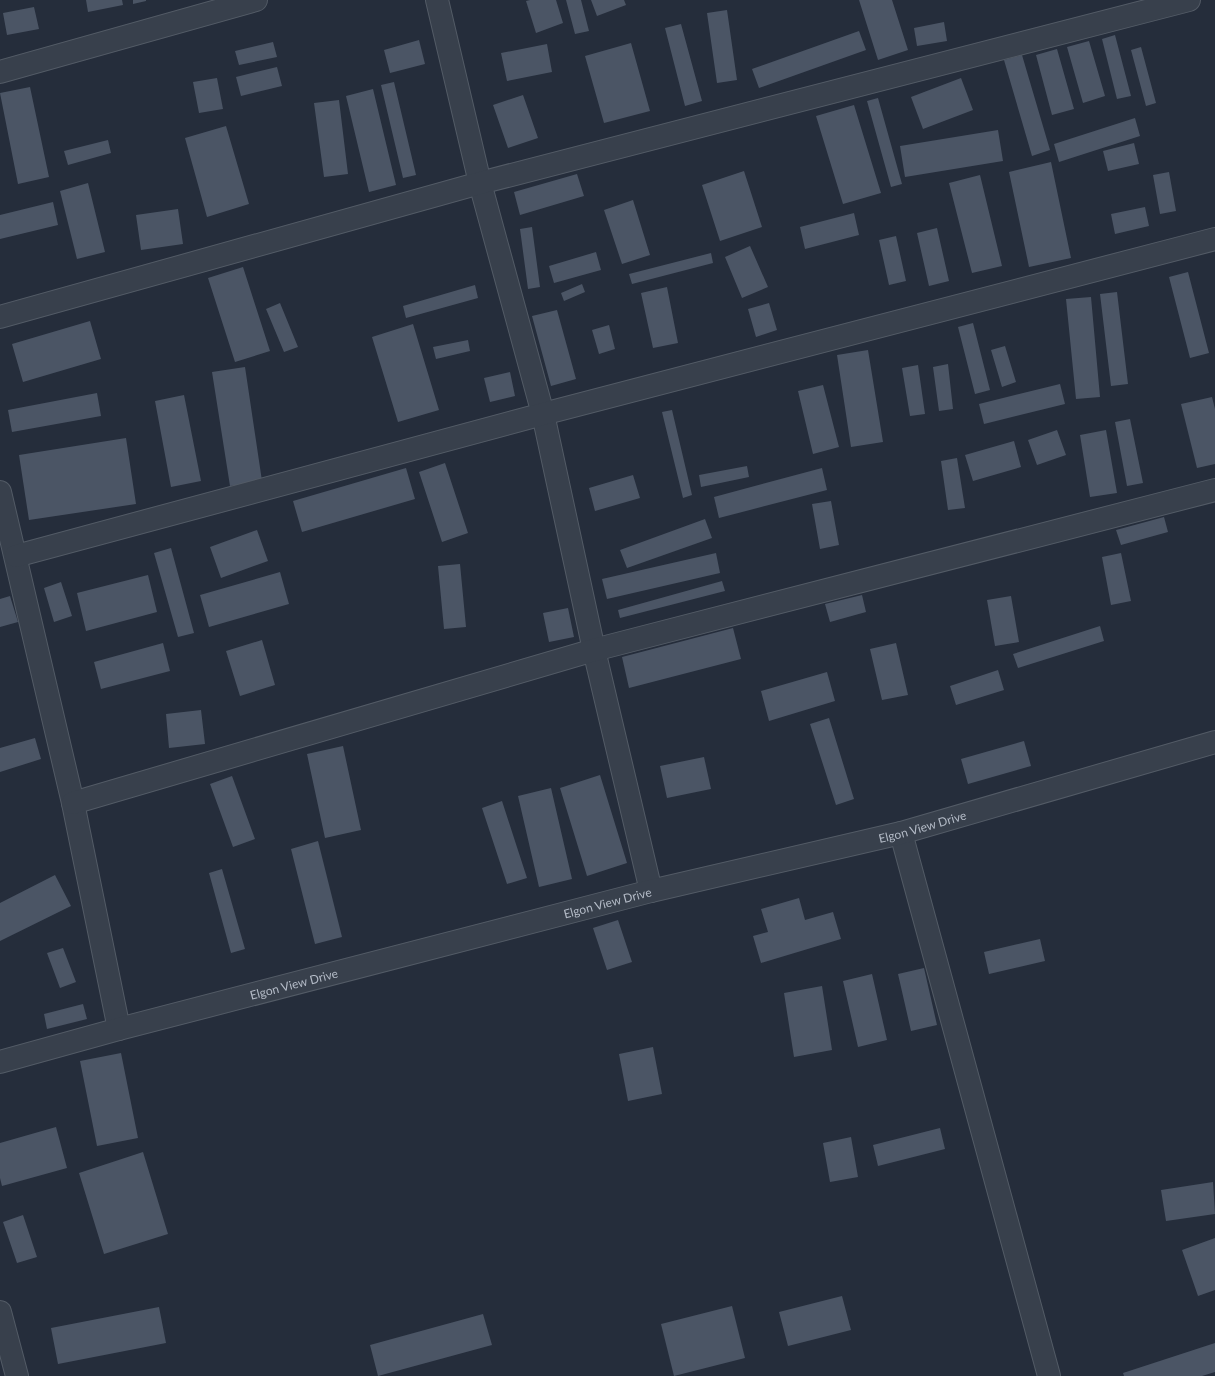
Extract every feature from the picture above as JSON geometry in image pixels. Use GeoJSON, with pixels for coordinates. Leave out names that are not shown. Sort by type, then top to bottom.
{"type":"FeatureCollection","features":[{"type":"Feature","properties":{"kind":"street"},"geometry":{"type":"LineString","coordinates":[[0,72],[256,0]]}},
{"type":"Feature","properties":{"kind":"street"},"geometry":{"type":"LineString","coordinates":[[438,0],[480,183],[543,414],[594,650],[651,891]]}},
{"type":"Feature","properties":{"kind":"street"},"geometry":{"type":"LineString","coordinates":[[0,317],[480,183],[1189,0]]}},
{"type":"Feature","properties":{"kind":"street"},"geometry":{"type":"LineString","coordinates":[[16,556],[543,414],[1215,239]]}},
{"type":"Feature","properties":{"kind":"street"},"geometry":{"type":"LineString","coordinates":[[73,803],[594,650],[1215,490]]}},
{"type":"Feature","properties":{"kind":"street"},"geometry":{"type":"LineString","coordinates":[[0,492],[73,803],[119,1029]]}},
{"type":"Feature","properties":{"kind":"street","name":"Elgon View Drive"},"geometry":{"type":"LineString","coordinates":[[0,1062],[119,1029],[651,891],[901,833],[1215,742]]}},
{"type":"Feature","properties":{"kind":"street"},"geometry":{"type":"LineString","coordinates":[[901,833],[1048,1376]]}},
{"type":"Feature","properties":{"kind":"street"},"geometry":{"type":"LineString","coordinates":[[0,1312],[18,1376]]}},
{"type":"Feature","properties":{"kind":"building"},"geometry":{"type":"Polygon","coordinates":[[[86,0],[122,0],[123,5],[88,12],[86,0]]]}},
{"type":"Feature","properties":{"kind":"building"},"geometry":{"type":"Polygon","coordinates":[[[133,0],[146,0],[146,1],[133,4],[133,0]]]}},
{"type":"Feature","properties":{"kind":"building"},"geometry":{"type":"Polygon","coordinates":[[[556,0],[563,23],[536,33],[526,1],[556,0]]]}},
{"type":"Feature","properties":{"kind":"building"},"geometry":{"type":"Polygon","coordinates":[[[566,0],[581,0],[589,31],[575,34],[566,0]]]}},
{"type":"Feature","properties":{"kind":"building"},"geometry":{"type":"Polygon","coordinates":[[[591,0],[624,0],[626,5],[597,16],[591,0]]]}},
{"type":"Feature","properties":{"kind":"building"},"geometry":{"type":"Polygon","coordinates":[[[859,0],[892,0],[908,50],[878,60],[859,0]]]}},
{"type":"Feature","properties":{"kind":"building"},"geometry":{"type":"Polygon","coordinates":[[[34,7],[39,29],[7,35],[3,13],[34,7]]]}},
{"type":"Feature","properties":{"kind":"building"},"geometry":{"type":"Polygon","coordinates":[[[727,10],[737,80],[717,83],[707,13],[727,10]]]}},
{"type":"Feature","properties":{"kind":"building"},"geometry":{"type":"Polygon","coordinates":[[[944,22],[947,41],[917,46],[914,28],[944,22]]]}},
{"type":"Feature","properties":{"kind":"building"},"geometry":{"type":"Polygon","coordinates":[[[681,24],[702,101],[685,106],[665,28],[681,24]]]}},
{"type":"Feature","properties":{"kind":"building"},"geometry":{"type":"Polygon","coordinates":[[[859,31],[866,50],[759,88],[752,69],[859,31]]]}},
{"type":"Feature","properties":{"kind":"building"},"geometry":{"type":"Polygon","coordinates":[[[1115,35],[1131,96],[1117,99],[1102,39],[1115,35]]]}},
{"type":"Feature","properties":{"kind":"building"},"geometry":{"type":"Polygon","coordinates":[[[419,40],[425,64],[390,73],[384,50],[419,40]]]}},
{"type":"Feature","properties":{"kind":"building"},"geometry":{"type":"Polygon","coordinates":[[[1089,41],[1105,96],[1083,103],[1067,47],[1089,41]]]}},
{"type":"Feature","properties":{"kind":"building"},"geometry":{"type":"Polygon","coordinates":[[[273,42],[277,57],[239,65],[235,51],[273,42]]]}},
{"type":"Feature","properties":{"kind":"building"},"geometry":{"type":"Polygon","coordinates":[[[631,43],[650,111],[604,123],[585,56],[631,43]]]}},
{"type":"Feature","properties":{"kind":"building"},"geometry":{"type":"Polygon","coordinates":[[[547,44],[552,72],[507,81],[501,53],[547,44]]]}},
{"type":"Feature","properties":{"kind":"building"},"geometry":{"type":"Polygon","coordinates":[[[1141,47],[1156,103],[1146,106],[1131,50],[1141,47]]]}},
{"type":"Feature","properties":{"kind":"building"},"geometry":{"type":"Polygon","coordinates":[[[1057,49],[1074,109],[1052,115],[1036,55],[1057,49]]]}},
{"type":"Feature","properties":{"kind":"building"},"geometry":{"type":"Polygon","coordinates":[[[1022,55],[1050,150],[1032,156],[1004,60],[1022,55]]]}},
{"type":"Feature","properties":{"kind":"building"},"geometry":{"type":"Polygon","coordinates":[[[277,67],[282,86],[241,96],[236,77],[277,67]]]}},
{"type":"Feature","properties":{"kind":"building"},"geometry":{"type":"Polygon","coordinates":[[[217,78],[223,109],[199,113],[193,82],[217,78]]]}},
{"type":"Feature","properties":{"kind":"building"},"geometry":{"type":"Polygon","coordinates":[[[961,78],[973,110],[923,129],[911,97],[961,78]]]}},
{"type":"Feature","properties":{"kind":"building"},"geometry":{"type":"Polygon","coordinates":[[[394,82],[416,175],[403,178],[381,85],[394,82]]]}},
{"type":"Feature","properties":{"kind":"building"},"geometry":{"type":"Polygon","coordinates":[[[30,87],[49,177],[18,184],[0,93],[30,87]]]}},
{"type":"Feature","properties":{"kind":"building"},"geometry":{"type":"Polygon","coordinates":[[[373,89],[396,185],[369,192],[346,96],[373,89]]]}},
{"type":"Feature","properties":{"kind":"building"},"geometry":{"type":"Polygon","coordinates":[[[523,95],[538,138],[508,148],[493,105],[523,95]]]}},
{"type":"Feature","properties":{"kind":"building"},"geometry":{"type":"Polygon","coordinates":[[[878,98],[902,184],[891,187],[867,101],[878,98]]]}},
{"type":"Feature","properties":{"kind":"building"},"geometry":{"type":"Polygon","coordinates":[[[339,100],[348,174],[324,177],[314,103],[339,100]]]}},
{"type":"Feature","properties":{"kind":"building"},"geometry":{"type":"Polygon","coordinates":[[[854,105],[881,193],[843,204],[816,116],[854,105]]]}},
{"type":"Feature","properties":{"kind":"building"},"geometry":{"type":"Polygon","coordinates":[[[1135,118],[1140,136],[1059,162],[1054,144],[1135,118]]]}},
{"type":"Feature","properties":{"kind":"building"},"geometry":{"type":"Polygon","coordinates":[[[226,126],[249,204],[207,217],[185,138],[226,126]]]}},
{"type":"Feature","properties":{"kind":"building"},"geometry":{"type":"Polygon","coordinates":[[[998,130],[1003,161],[905,177],[900,146],[998,130]]]}},
{"type":"Feature","properties":{"kind":"building"},"geometry":{"type":"Polygon","coordinates":[[[108,140],[111,153],[68,165],[64,151],[108,140]]]}},
{"type":"Feature","properties":{"kind":"building"},"geometry":{"type":"Polygon","coordinates":[[[1134,143],[1139,164],[1108,171],[1103,151],[1134,143]]]}},
{"type":"Feature","properties":{"kind":"building"},"geometry":{"type":"Polygon","coordinates":[[[1051,162],[1071,258],[1029,267],[1009,172],[1051,162]]]}},
{"type":"Feature","properties":{"kind":"building"},"geometry":{"type":"Polygon","coordinates":[[[744,171],[762,227],[720,241],[702,185],[744,171]]]}},
{"type":"Feature","properties":{"kind":"building"},"geometry":{"type":"Polygon","coordinates":[[[1169,172],[1176,211],[1160,214],[1153,175],[1169,172]]]}},
{"type":"Feature","properties":{"kind":"building"},"geometry":{"type":"Polygon","coordinates":[[[577,174],[584,196],[520,215],[514,192],[577,174]]]}},
{"type":"Feature","properties":{"kind":"building"},"geometry":{"type":"Polygon","coordinates":[[[980,175],[1002,266],[972,273],[949,183],[980,175]]]}},
{"type":"Feature","properties":{"kind":"building"},"geometry":{"type":"Polygon","coordinates":[[[88,183],[105,252],[77,259],[60,191],[88,183]]]}},
{"type":"Feature","properties":{"kind":"building"},"geometry":{"type":"Polygon","coordinates":[[[633,200],[650,255],[622,264],[604,210],[633,200]]]}},
{"type":"Feature","properties":{"kind":"building"},"geometry":{"type":"Polygon","coordinates":[[[53,202],[58,225],[0,239],[0,215],[53,202]]]}},
{"type":"Feature","properties":{"kind":"building"},"geometry":{"type":"Polygon","coordinates":[[[1145,207],[1149,226],[1115,234],[1111,214],[1145,207]]]}},
{"type":"Feature","properties":{"kind":"building"},"geometry":{"type":"Polygon","coordinates":[[[178,209],[183,244],[141,250],[136,215],[178,209]]]}},
{"type":"Feature","properties":{"kind":"building"},"geometry":{"type":"Polygon","coordinates":[[[854,213],[859,235],[805,249],[800,227],[854,213]]]}},
{"type":"Feature","properties":{"kind":"building"},"geometry":{"type":"Polygon","coordinates":[[[532,227],[540,287],[528,289],[520,229],[532,227]]]}},
{"type":"Feature","properties":{"kind":"building"},"geometry":{"type":"Polygon","coordinates":[[[937,228],[949,281],[929,286],[917,233],[937,228]]]}},
{"type":"Feature","properties":{"kind":"building"},"geometry":{"type":"Polygon","coordinates":[[[896,236],[906,281],[889,285],[879,240],[896,236]]]}},
{"type":"Feature","properties":{"kind":"building"},"geometry":{"type":"Polygon","coordinates":[[[750,246],[768,287],[742,298],[725,257],[750,246]]]}},
{"type":"Feature","properties":{"kind":"building"},"geometry":{"type":"Polygon","coordinates":[[[596,252],[601,270],[554,283],[549,266],[596,252]]]}},
{"type":"Feature","properties":{"kind":"building"},"geometry":{"type":"Polygon","coordinates":[[[711,253],[713,263],[632,284],[629,274],[711,253]]]}},
{"type":"Feature","properties":{"kind":"building"},"geometry":{"type":"Polygon","coordinates":[[[243,267],[270,351],[235,362],[208,278],[243,267]]]}},
{"type":"Feature","properties":{"kind":"building"},"geometry":{"type":"Polygon","coordinates":[[[1188,272],[1209,353],[1190,358],[1169,277],[1188,272]]]}},
{"type":"Feature","properties":{"kind":"building"},"geometry":{"type":"Polygon","coordinates":[[[582,284],[585,292],[564,301],[561,293],[582,284]]]}},
{"type":"Feature","properties":{"kind":"building"},"geometry":{"type":"Polygon","coordinates":[[[475,285],[478,298],[406,318],[403,306],[475,285]]]}},
{"type":"Feature","properties":{"kind":"building"},"geometry":{"type":"Polygon","coordinates":[[[667,287],[678,343],[653,348],[641,293],[667,287]]]}},
{"type":"Feature","properties":{"kind":"building"},"geometry":{"type":"Polygon","coordinates":[[[1117,292],[1128,384],[1111,386],[1100,294],[1117,292]]]}},
{"type":"Feature","properties":{"kind":"building"},"geometry":{"type":"Polygon","coordinates":[[[1091,297],[1100,397],[1076,399],[1066,299],[1091,297]]]}},
{"type":"Feature","properties":{"kind":"building"},"geometry":{"type":"Polygon","coordinates":[[[280,303],[298,347],[284,352],[266,309],[280,303]]]}},
{"type":"Feature","properties":{"kind":"building"},"geometry":{"type":"Polygon","coordinates":[[[769,303],[777,330],[756,337],[748,309],[769,303]]]}},
{"type":"Feature","properties":{"kind":"building"},"geometry":{"type":"Polygon","coordinates":[[[557,310],[576,379],[551,386],[532,316],[557,310]]]}},
{"type":"Feature","properties":{"kind":"building"},"geometry":{"type":"Polygon","coordinates":[[[90,321],[101,359],[23,382],[12,344],[90,321]]]}},
{"type":"Feature","properties":{"kind":"building"},"geometry":{"type":"Polygon","coordinates":[[[973,323],[990,390],[975,394],[958,327],[973,323]]]}},
{"type":"Feature","properties":{"kind":"building"},"geometry":{"type":"Polygon","coordinates":[[[413,324],[439,410],[398,422],[372,337],[413,324]]]}},
{"type":"Feature","properties":{"kind":"building"},"geometry":{"type":"Polygon","coordinates":[[[609,325],[615,349],[599,354],[592,330],[609,325]]]}},
{"type":"Feature","properties":{"kind":"building"},"geometry":{"type":"Polygon","coordinates":[[[468,340],[470,351],[436,359],[433,347],[468,340]]]}},
{"type":"Feature","properties":{"kind":"building"},"geometry":{"type":"Polygon","coordinates":[[[1005,346],[1016,382],[1002,387],[991,350],[1005,346]]]}},
{"type":"Feature","properties":{"kind":"building"},"geometry":{"type":"Polygon","coordinates":[[[868,350],[883,442],[851,447],[837,355],[868,350]]]}},
{"type":"Feature","properties":{"kind":"building"},"geometry":{"type":"Polygon","coordinates":[[[948,364],[953,409],[939,411],[933,367],[948,364]]]}},
{"type":"Feature","properties":{"kind":"building"},"geometry":{"type":"Polygon","coordinates":[[[918,365],[925,414],[910,416],[902,368],[918,365]]]}},
{"type":"Feature","properties":{"kind":"building"},"geometry":{"type":"Polygon","coordinates":[[[245,367],[262,481],[230,486],[212,372],[245,367]]]}},
{"type":"Feature","properties":{"kind":"building"},"geometry":{"type":"Polygon","coordinates":[[[510,372],[515,396],[490,402],[484,378],[510,372]]]}},
{"type":"Feature","properties":{"kind":"building"},"geometry":{"type":"Polygon","coordinates":[[[1060,384],[1065,404],[984,424],[979,404],[1060,384]]]}},
{"type":"Feature","properties":{"kind":"building"},"geometry":{"type":"Polygon","coordinates":[[[823,385],[839,447],[813,454],[798,391],[823,385]]]}},
{"type":"Feature","properties":{"kind":"building"},"geometry":{"type":"Polygon","coordinates":[[[97,393],[101,416],[12,432],[8,410],[97,393]]]}},
{"type":"Feature","properties":{"kind":"building"},"geometry":{"type":"Polygon","coordinates":[[[184,395],[201,481],[171,487],[155,401],[184,395]]]}},
{"type":"Feature","properties":{"kind":"building"},"geometry":{"type":"Polygon","coordinates":[[[1212,397],[1215,409],[1215,464],[1197,468],[1181,404],[1212,397]]]}},
{"type":"Feature","properties":{"kind":"building"},"geometry":{"type":"Polygon","coordinates":[[[672,410],[692,495],[683,498],[662,412],[672,410]]]}},
{"type":"Feature","properties":{"kind":"building"},"geometry":{"type":"Polygon","coordinates":[[[1130,419],[1143,483],[1127,486],[1115,422],[1130,419]]]}},
{"type":"Feature","properties":{"kind":"building"},"geometry":{"type":"Polygon","coordinates":[[[1057,430],[1066,455],[1037,465],[1028,440],[1057,430]]]}},
{"type":"Feature","properties":{"kind":"building"},"geometry":{"type":"Polygon","coordinates":[[[1106,430],[1117,493],[1090,497],[1080,435],[1106,430]]]}},
{"type":"Feature","properties":{"kind":"building"},"geometry":{"type":"Polygon","coordinates":[[[126,438],[136,504],[29,520],[19,455],[126,438]]]}},
{"type":"Feature","properties":{"kind":"building"},"geometry":{"type":"Polygon","coordinates":[[[1014,441],[1021,467],[973,481],[965,455],[1014,441]]]}},
{"type":"Feature","properties":{"kind":"building"},"geometry":{"type":"Polygon","coordinates":[[[957,458],[965,508],[948,510],[941,461],[957,458]]]}},
{"type":"Feature","properties":{"kind":"building"},"geometry":{"type":"Polygon","coordinates":[[[445,463],[468,533],[442,542],[419,472],[445,463]]]}},
{"type":"Feature","properties":{"kind":"building"},"geometry":{"type":"Polygon","coordinates":[[[747,466],[749,477],[701,487],[699,475],[747,466]]]}},
{"type":"Feature","properties":{"kind":"building"},"geometry":{"type":"Polygon","coordinates":[[[406,468],[415,499],[302,532],[293,501],[406,468]]]}},
{"type":"Feature","properties":{"kind":"building"},"geometry":{"type":"Polygon","coordinates":[[[822,468],[827,490],[719,518],[714,497],[822,468]]]}},
{"type":"Feature","properties":{"kind":"building"},"geometry":{"type":"Polygon","coordinates":[[[633,475],[640,498],[595,511],[589,488],[633,475]]]}},
{"type":"Feature","properties":{"kind":"building"},"geometry":{"type":"Polygon","coordinates":[[[831,501],[839,545],[820,549],[812,504],[831,501]]]}},
{"type":"Feature","properties":{"kind":"building"},"geometry":{"type":"Polygon","coordinates":[[[1164,517],[1168,532],[1121,545],[1116,530],[1164,517]]]}},
{"type":"Feature","properties":{"kind":"building"},"geometry":{"type":"Polygon","coordinates":[[[705,519],[712,538],[627,568],[620,550],[705,519]]]}},
{"type":"Feature","properties":{"kind":"building"},"geometry":{"type":"Polygon","coordinates":[[[257,530],[268,561],[221,578],[210,547],[257,530]]]}},
{"type":"Feature","properties":{"kind":"building"},"geometry":{"type":"Polygon","coordinates":[[[171,548],[194,633],[178,637],[154,553],[171,548]]]}},
{"type":"Feature","properties":{"kind":"building"},"geometry":{"type":"Polygon","coordinates":[[[716,553],[720,573],[607,599],[602,579],[716,553]]]}},
{"type":"Feature","properties":{"kind":"building"},"geometry":{"type":"Polygon","coordinates":[[[1121,553],[1131,601],[1111,605],[1102,557],[1121,553]]]}},
{"type":"Feature","properties":{"kind":"building"},"geometry":{"type":"Polygon","coordinates":[[[460,564],[466,627],[444,629],[438,566],[460,564]]]}},
{"type":"Feature","properties":{"kind":"building"},"geometry":{"type":"Polygon","coordinates":[[[280,572],[289,604],[209,627],[200,595],[280,572]]]}},
{"type":"Feature","properties":{"kind":"building"},"geometry":{"type":"Polygon","coordinates":[[[148,575],[157,612],[86,631],[77,593],[148,575]]]}},
{"type":"Feature","properties":{"kind":"building"},"geometry":{"type":"Polygon","coordinates":[[[722,581],[725,591],[620,618],[618,610],[722,581]]]}},
{"type":"Feature","properties":{"kind":"building"},"geometry":{"type":"Polygon","coordinates":[[[61,582],[72,616],[54,622],[44,588],[61,582]]]}},
{"type":"Feature","properties":{"kind":"building"},"geometry":{"type":"Polygon","coordinates":[[[862,595],[866,612],[830,622],[825,604],[862,595]]]}},
{"type":"Feature","properties":{"kind":"building"},"geometry":{"type":"Polygon","coordinates":[[[10,596],[18,622],[0,627],[0,599],[10,596]]]}},
{"type":"Feature","properties":{"kind":"building"},"geometry":{"type":"Polygon","coordinates":[[[1011,596],[1019,642],[995,646],[987,600],[1011,596]]]}},
{"type":"Feature","properties":{"kind":"building"},"geometry":{"type":"Polygon","coordinates":[[[568,608],[574,637],[549,642],[543,613],[568,608]]]}},
{"type":"Feature","properties":{"kind":"building"},"geometry":{"type":"Polygon","coordinates":[[[1100,626],[1104,641],[1018,668],[1013,654],[1100,626]]]}},
{"type":"Feature","properties":{"kind":"building"},"geometry":{"type":"Polygon","coordinates":[[[733,628],[741,659],[629,688],[622,657],[733,628]]]}},
{"type":"Feature","properties":{"kind":"building"},"geometry":{"type":"Polygon","coordinates":[[[262,640],[275,685],[240,696],[226,651],[262,640]]]}},
{"type":"Feature","properties":{"kind":"building"},"geometry":{"type":"Polygon","coordinates":[[[163,643],[170,671],[101,689],[94,662],[163,643]]]}},
{"type":"Feature","properties":{"kind":"building"},"geometry":{"type":"Polygon","coordinates":[[[896,643],[908,695],[882,700],[870,649],[896,643]]]}},
{"type":"Feature","properties":{"kind":"building"},"geometry":{"type":"Polygon","coordinates":[[[998,670],[1004,690],[956,705],[950,686],[998,670]]]}},
{"type":"Feature","properties":{"kind":"building"},"geometry":{"type":"Polygon","coordinates":[[[827,672],[835,701],[769,721],[761,691],[827,672]]]}},
{"type":"Feature","properties":{"kind":"building"},"geometry":{"type":"Polygon","coordinates":[[[201,710],[205,744],[169,748],[166,714],[201,710]]]}},
{"type":"Feature","properties":{"kind":"building"},"geometry":{"type":"Polygon","coordinates":[[[829,718],[854,799],[836,805],[810,724],[829,718]]]}},
{"type":"Feature","properties":{"kind":"building"},"geometry":{"type":"Polygon","coordinates":[[[35,738],[41,759],[0,772],[0,748],[35,738]]]}},
{"type":"Feature","properties":{"kind":"building"},"geometry":{"type":"Polygon","coordinates":[[[1024,741],[1031,766],[968,784],[961,759],[1024,741]]]}},
{"type":"Feature","properties":{"kind":"building"},"geometry":{"type":"Polygon","coordinates":[[[343,746],[361,830],[325,838],[307,754],[343,746]]]}},
{"type":"Feature","properties":{"kind":"building"},"geometry":{"type":"Polygon","coordinates":[[[704,757],[711,789],[667,798],[660,766],[704,757]]]}},
{"type":"Feature","properties":{"kind":"building"},"geometry":{"type":"Polygon","coordinates":[[[600,775],[627,863],[587,876],[560,788],[600,775]]]}},
{"type":"Feature","properties":{"kind":"building"},"geometry":{"type":"Polygon","coordinates":[[[232,776],[255,839],[233,847],[210,784],[232,776]]]}},
{"type":"Feature","properties":{"kind":"building"},"geometry":{"type":"Polygon","coordinates":[[[551,788],[572,879],[539,887],[518,796],[551,788]]]}},
{"type":"Feature","properties":{"kind":"building"},"geometry":{"type":"Polygon","coordinates":[[[502,801],[527,878],[507,884],[482,808],[502,801]]]}},
{"type":"Feature","properties":{"kind":"building"},"geometry":{"type":"Polygon","coordinates":[[[318,841],[342,937],[315,944],[291,849],[318,841]]]}},
{"type":"Feature","properties":{"kind":"building"},"geometry":{"type":"Polygon","coordinates":[[[222,869],[245,949],[231,953],[209,873],[222,869]]]}},
{"type":"Feature","properties":{"kind":"building"},"geometry":{"type":"Polygon","coordinates":[[[55,875],[71,906],[0,941],[0,903],[55,875]]]}},
{"type":"Feature","properties":{"kind":"building"},"geometry":{"type":"Polygon","coordinates":[[[799,898],[805,920],[833,912],[841,939],[761,963],[753,936],[768,932],[761,909],[799,898]]]}},
{"type":"Feature","properties":{"kind":"building"},"geometry":{"type":"Polygon","coordinates":[[[618,920],[632,962],[607,970],[593,928],[618,920]]]}},
{"type":"Feature","properties":{"kind":"building"},"geometry":{"type":"Polygon","coordinates":[[[1040,939],[1045,961],[989,974],[984,952],[1040,939]]]}},
{"type":"Feature","properties":{"kind":"building"},"geometry":{"type":"Polygon","coordinates":[[[63,948],[76,982],[60,988],[47,953],[63,948]]]}},
{"type":"Feature","properties":{"kind":"building"},"geometry":{"type":"Polygon","coordinates":[[[924,968],[937,1025],[911,1031],[898,974],[924,968]]]}},
{"type":"Feature","properties":{"kind":"building"},"geometry":{"type":"Polygon","coordinates":[[[872,974],[887,1040],[858,1047],[843,981],[872,974]]]}},
{"type":"Feature","properties":{"kind":"building"},"geometry":{"type":"Polygon","coordinates":[[[822,986],[832,1050],[794,1057],[784,993],[822,986]]]}},
{"type":"Feature","properties":{"kind":"building"},"geometry":{"type":"Polygon","coordinates":[[[83,1004],[87,1019],[47,1029],[44,1014],[83,1004]]]}},
{"type":"Feature","properties":{"kind":"building"},"geometry":{"type":"Polygon","coordinates":[[[653,1047],[662,1094],[628,1101],[619,1054],[653,1047]]]}},
{"type":"Feature","properties":{"kind":"building"},"geometry":{"type":"Polygon","coordinates":[[[121,1053],[138,1138],[97,1146],[80,1061],[121,1053]]]}},
{"type":"Feature","properties":{"kind":"building"},"geometry":{"type":"Polygon","coordinates":[[[56,1127],[67,1168],[2,1186],[0,1178],[0,1143],[56,1127]]]}},
{"type":"Feature","properties":{"kind":"building"},"geometry":{"type":"Polygon","coordinates":[[[940,1128],[945,1149],[878,1166],[873,1145],[940,1128]]]}},
{"type":"Feature","properties":{"kind":"building"},"geometry":{"type":"Polygon","coordinates":[[[851,1137],[858,1177],[830,1182],[823,1143],[851,1137]]]}},
{"type":"Feature","properties":{"kind":"building"},"geometry":{"type":"Polygon","coordinates":[[[143,1152],[168,1234],[104,1254],[79,1173],[143,1152]]]}},
{"type":"Feature","properties":{"kind":"building"},"geometry":{"type":"Polygon","coordinates":[[[1213,1182],[1215,1214],[1166,1221],[1161,1190],[1213,1182]]]}},
{"type":"Feature","properties":{"kind":"building"},"geometry":{"type":"Polygon","coordinates":[[[23,1215],[37,1257],[17,1263],[3,1222],[23,1215]]]}},
{"type":"Feature","properties":{"kind":"building"},"geometry":{"type":"Polygon","coordinates":[[[1215,1238],[1215,1290],[1198,1296],[1182,1250],[1215,1238]]]}},
{"type":"Feature","properties":{"kind":"building"},"geometry":{"type":"Polygon","coordinates":[[[842,1296],[851,1330],[788,1346],[779,1312],[842,1296]]]}},
{"type":"Feature","properties":{"kind":"building"},"geometry":{"type":"Polygon","coordinates":[[[732,1306],[745,1358],[674,1376],[661,1324],[732,1306]]]}},
{"type":"Feature","properties":{"kind":"building"},"geometry":{"type":"Polygon","coordinates":[[[159,1307],[166,1343],[58,1364],[51,1328],[159,1307]]]}},
{"type":"Feature","properties":{"kind":"building"},"geometry":{"type":"Polygon","coordinates":[[[483,1314],[492,1345],[378,1376],[370,1345],[483,1314]]]}},
{"type":"Feature","properties":{"kind":"building"},"geometry":{"type":"Polygon","coordinates":[[[1215,1343],[1215,1372],[1202,1376],[1124,1376],[1123,1373],[1215,1343]]]}}]}
